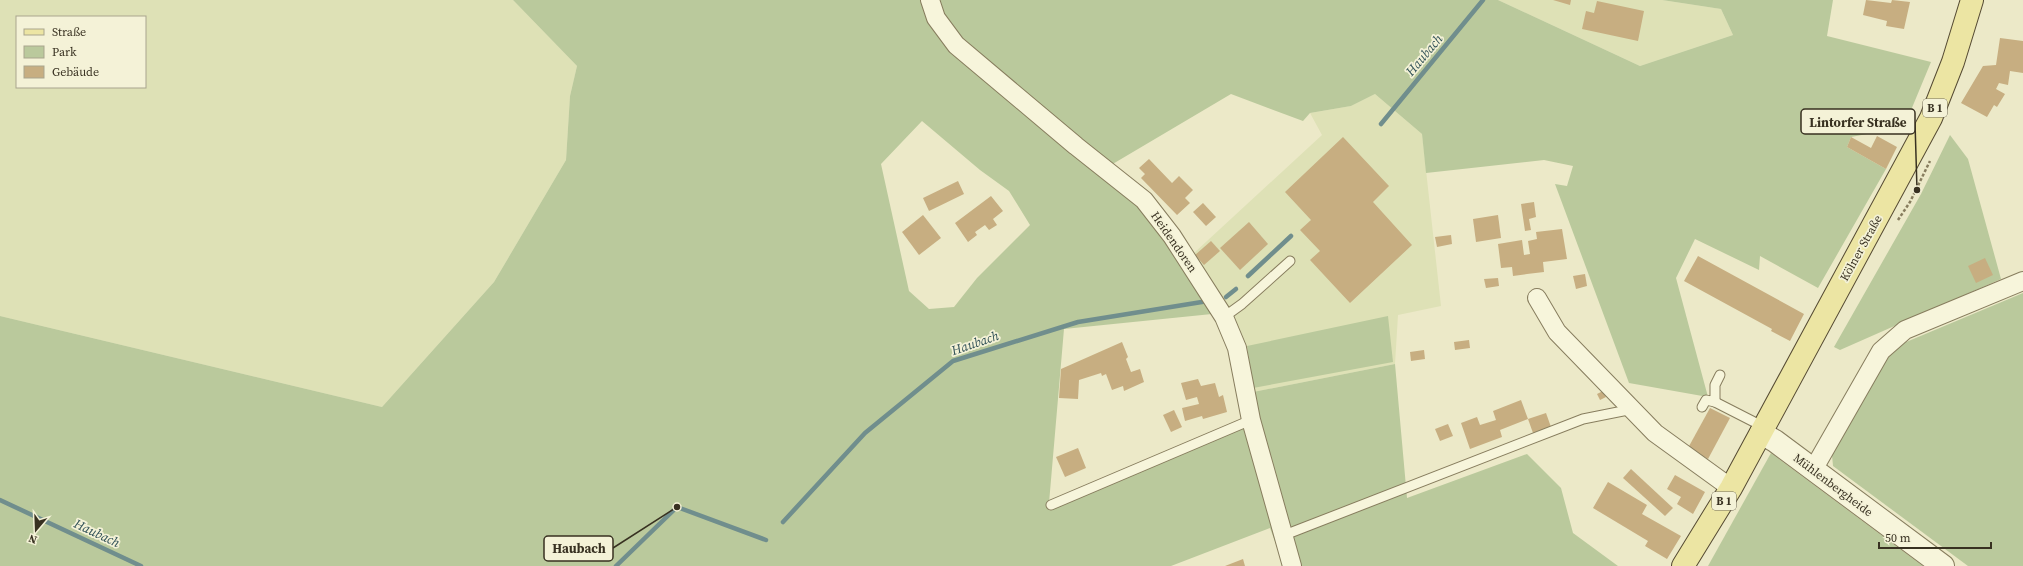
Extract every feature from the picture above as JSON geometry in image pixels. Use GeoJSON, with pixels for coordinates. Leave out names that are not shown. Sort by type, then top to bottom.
{"type":"FeatureCollection","features":[{"type":"Feature","properties":{"kind":"main road","name":"Kölner Straße"},"geometry":{"type":"LineString","coordinates":[[1683,566],[1731,488],[1931,118],[1953,62],[1972,0]]}},
{"type":"Feature","properties":{"kind":"street","name":"Heidendoren"},"geometry":{"type":"LineString","coordinates":[[930,0],[936,18],[956,45],[1076,146],[1144,200],[1172,236],[1224,317],[1237,348],[1251,420],[1282,536],[1292,566]]}},
{"type":"Feature","properties":{"kind":"street"},"geometry":{"type":"LineString","coordinates":[[1813,470],[1881,351],[1893,339],[1905,330],[2023,281]]}},
{"type":"Feature","properties":{"kind":"street"},"geometry":{"type":"LineString","coordinates":[[1537,298],[1557,332],[1655,433],[1731,488]]}},
{"type":"Feature","properties":{"kind":"street","name":"Mühlenbergheide"},"geometry":{"type":"LineString","coordinates":[[1763,430],[1813,470],[1943,566]]}},
{"type":"Feature","properties":{"kind":"lane"},"geometry":{"type":"LineString","coordinates":[[1224,317],[1242,304],[1290,261]]}},
{"type":"Feature","properties":{"kind":"lane"},"geometry":{"type":"LineString","coordinates":[[1715,402],[1715,385],[1720,375]]}},
{"type":"Feature","properties":{"kind":"lane"},"geometry":{"type":"LineString","coordinates":[[1702,407],[1706,400],[1715,402],[1763,430]]}},
{"type":"Feature","properties":{"kind":"lane"},"geometry":{"type":"LineString","coordinates":[[1282,536],[1583,419],[1633,409]]}},
{"type":"Feature","properties":{"kind":"lane"},"geometry":{"type":"LineString","coordinates":[[1051,505],[1251,420]]}},
{"type":"Feature","properties":{"kind":"path"},"geometry":{"type":"LineString","coordinates":[[1910,202],[1927,168]]}},
{"type":"Feature","properties":{"kind":"green space"},"geometry":{"type":"Polygon","coordinates":[[[0,0],[513,0],[577,66],[570,96],[566,160],[494,282],[382,407],[0,316],[0,0]]]}},
{"type":"Feature","properties":{"kind":"green space"},"geometry":{"type":"Polygon","coordinates":[[[513,0],[1498,0],[1640,66],[1733,35],[1721,9],[1662,0],[1833,0],[1827,36],[1931,62],[1904,127],[1851,137],[1847,147],[1886,169],[1818,288],[1760,256],[1759,270],[1695,239],[1676,278],[1708,397],[1629,383],[1555,184],[1567,186],[1573,166],[1544,160],[1426,173],[1422,134],[1375,94],[1351,106],[1310,113],[1303,121],[1231,94],[1111,165],[1144,208],[1212,314],[1064,329],[1049,503],[1249,420],[1253,392],[1395,364],[1407,498],[1527,454],[1561,488],[1573,533],[1618,566],[1284,566],[1270,528],[1171,566],[0,566],[0,316],[382,407],[494,282],[566,160],[570,96],[577,66],[513,0]],[[922,121],[881,164],[909,291],[929,309],[954,307],[977,278],[1030,225],[1009,191],[980,170],[922,121]]]}},
{"type":"Feature","properties":{"kind":"green space"},"geometry":{"type":"Polygon","coordinates":[[[1498,0],[1662,0],[1721,9],[1733,35],[1640,66],[1498,0]]]}},
{"type":"Feature","properties":{"kind":"green space"},"geometry":{"type":"Polygon","coordinates":[[[1375,94],[1422,134],[1441,306],[1398,315],[1395,364],[1253,392],[1212,314],[1181,265],[1322,135],[1310,113],[1351,106],[1375,94]]]}},
{"type":"Feature","properties":{"kind":"green space"},"geometry":{"type":"Polygon","coordinates":[[[1950,135],[1968,159],[2001,279],[1840,350],[1834,347],[1921,194],[1950,135]]]}},
{"type":"Feature","properties":{"kind":"green space"},"geometry":{"type":"Polygon","coordinates":[[[2023,293],[2023,566],[1968,566],[1833,466],[1832,455],[1886,359],[1899,345],[2023,293]]]}},
{"type":"Feature","properties":{"kind":"green space"},"geometry":{"type":"Polygon","coordinates":[[[1388,316],[1393,362],[1253,388],[1247,346],[1388,316]]]}},
{"type":"Feature","properties":{"kind":"green space"},"geometry":{"type":"Polygon","coordinates":[[[1771,453],[1923,566],[1708,566],[1771,453]]]}},
{"type":"Feature","properties":{"kind":"building"},"geometry":{"type":"Polygon","coordinates":[[[1553,0],[1571,0],[1570,5],[1553,0]]]}},
{"type":"Feature","properties":{"kind":"building"},"geometry":{"type":"Polygon","coordinates":[[[1866,0],[1891,3],[1892,0],[1910,2],[1904,29],[1886,26],[1887,21],[1863,15],[1866,0]]]}},
{"type":"Feature","properties":{"kind":"building"},"geometry":{"type":"Polygon","coordinates":[[[1597,1],[1644,11],[1638,41],[1582,29],[1586,11],[1594,13],[1597,1]]]}},
{"type":"Feature","properties":{"kind":"building"},"geometry":{"type":"Polygon","coordinates":[[[2000,38],[2023,41],[2023,73],[2010,71],[2008,85],[1999,83],[1996,89],[2005,94],[1997,107],[1994,105],[1987,117],[1961,103],[1983,66],[1996,65],[2000,38]]]}},
{"type":"Feature","properties":{"kind":"building"},"geometry":{"type":"Polygon","coordinates":[[[1877,136],[1897,147],[1886,169],[1847,147],[1851,137],[1871,148],[1877,136]]]}},
{"type":"Feature","properties":{"kind":"building"},"geometry":{"type":"Polygon","coordinates":[[[1343,137],[1389,186],[1373,202],[1412,245],[1350,303],[1310,260],[1320,251],[1300,230],[1311,220],[1285,192],[1343,137]]]}},
{"type":"Feature","properties":{"kind":"building"},"geometry":{"type":"Polygon","coordinates":[[[1149,159],[1172,183],[1179,176],[1193,190],[1185,198],[1190,203],[1177,215],[1141,178],[1145,174],[1139,168],[1149,159]]]}},
{"type":"Feature","properties":{"kind":"building"},"geometry":{"type":"Polygon","coordinates":[[[958,181],[964,194],[929,211],[923,198],[958,181]]]}},
{"type":"Feature","properties":{"kind":"building"},"geometry":{"type":"Polygon","coordinates":[[[991,196],[1003,211],[993,219],[997,225],[989,230],[985,225],[975,232],[977,235],[968,242],[955,223],[991,196]]]}},
{"type":"Feature","properties":{"kind":"building"},"geometry":{"type":"Polygon","coordinates":[[[1534,202],[1536,217],[1529,219],[1531,230],[1525,231],[1521,204],[1534,202]]]}},
{"type":"Feature","properties":{"kind":"building"},"geometry":{"type":"Polygon","coordinates":[[[1203,203],[1216,217],[1206,226],[1193,212],[1203,203]]]}},
{"type":"Feature","properties":{"kind":"building"},"geometry":{"type":"Polygon","coordinates":[[[923,215],[941,238],[919,255],[902,232],[923,215]]]}},
{"type":"Feature","properties":{"kind":"building"},"geometry":{"type":"Polygon","coordinates":[[[1498,215],[1501,238],[1476,242],[1473,219],[1498,215]]]}},
{"type":"Feature","properties":{"kind":"building"},"geometry":{"type":"Polygon","coordinates":[[[1249,222],[1268,244],[1240,270],[1220,248],[1249,222]]]}},
{"type":"Feature","properties":{"kind":"building"},"geometry":{"type":"Polygon","coordinates":[[[1562,229],[1567,259],[1543,262],[1544,272],[1513,276],[1512,267],[1501,268],[1498,244],[1522,240],[1524,255],[1530,254],[1528,241],[1537,239],[1536,232],[1562,229]]]}},
{"type":"Feature","properties":{"kind":"building"},"geometry":{"type":"Polygon","coordinates":[[[1451,235],[1452,244],[1437,247],[1435,237],[1451,235]]]}},
{"type":"Feature","properties":{"kind":"building"},"geometry":{"type":"Polygon","coordinates":[[[1211,241],[1220,251],[1204,265],[1195,255],[1211,241]]]}},
{"type":"Feature","properties":{"kind":"building"},"geometry":{"type":"Polygon","coordinates":[[[1698,256],[1804,314],[1790,341],[1771,331],[1772,329],[1684,281],[1698,256]]]}},
{"type":"Feature","properties":{"kind":"building"},"geometry":{"type":"Polygon","coordinates":[[[1985,258],[1993,275],[1976,283],[1968,266],[1985,258]]]}},
{"type":"Feature","properties":{"kind":"building"},"geometry":{"type":"Polygon","coordinates":[[[1585,274],[1587,286],[1576,289],[1573,276],[1585,274]]]}},
{"type":"Feature","properties":{"kind":"building"},"geometry":{"type":"Polygon","coordinates":[[[1498,278],[1499,286],[1486,288],[1484,279],[1498,278]]]}},
{"type":"Feature","properties":{"kind":"building"},"geometry":{"type":"Polygon","coordinates":[[[1469,340],[1470,348],[1455,350],[1454,342],[1469,340]]]}},
{"type":"Feature","properties":{"kind":"building"},"geometry":{"type":"Polygon","coordinates":[[[1122,342],[1128,357],[1126,359],[1131,372],[1140,369],[1144,382],[1124,391],[1123,386],[1112,390],[1106,374],[1102,376],[1101,373],[1079,380],[1078,399],[1059,398],[1061,369],[1122,342]]]}},
{"type":"Feature","properties":{"kind":"building"},"geometry":{"type":"Polygon","coordinates":[[[1424,350],[1425,359],[1411,361],[1410,352],[1424,350]]]}},
{"type":"Feature","properties":{"kind":"building"},"geometry":{"type":"Polygon","coordinates":[[[1198,379],[1201,386],[1215,383],[1219,397],[1223,395],[1227,412],[1203,419],[1202,416],[1185,421],[1182,408],[1199,404],[1197,397],[1186,400],[1181,383],[1198,379]]]}},
{"type":"Feature","properties":{"kind":"building"},"geometry":{"type":"Polygon","coordinates":[[[1603,391],[1606,397],[1600,400],[1597,394],[1603,391]]]}},
{"type":"Feature","properties":{"kind":"building"},"geometry":{"type":"Polygon","coordinates":[[[1521,400],[1528,419],[1500,430],[1502,437],[1470,449],[1461,423],[1477,417],[1480,425],[1496,420],[1493,411],[1521,400]]]}},
{"type":"Feature","properties":{"kind":"building"},"geometry":{"type":"Polygon","coordinates":[[[1710,408],[1730,418],[1708,459],[1688,448],[1710,408]]]}},
{"type":"Feature","properties":{"kind":"building"},"geometry":{"type":"Polygon","coordinates":[[[1174,410],[1182,427],[1171,432],[1163,415],[1174,410]]]}},
{"type":"Feature","properties":{"kind":"building"},"geometry":{"type":"Polygon","coordinates":[[[1546,413],[1551,427],[1533,433],[1528,419],[1546,413]]]}},
{"type":"Feature","properties":{"kind":"building"},"geometry":{"type":"Polygon","coordinates":[[[1448,424],[1453,436],[1440,441],[1435,429],[1448,424]]]}},
{"type":"Feature","properties":{"kind":"building"},"geometry":{"type":"Polygon","coordinates":[[[1078,448],[1086,468],[1065,477],[1056,457],[1078,448]]]}},
{"type":"Feature","properties":{"kind":"building"},"geometry":{"type":"Polygon","coordinates":[[[1631,469],[1673,508],[1665,516],[1623,478],[1631,469]]]}},
{"type":"Feature","properties":{"kind":"building"},"geometry":{"type":"Polygon","coordinates":[[[1675,475],[1705,492],[1693,514],[1677,504],[1681,497],[1667,489],[1675,475]]]}},
{"type":"Feature","properties":{"kind":"building"},"geometry":{"type":"Polygon","coordinates":[[[1608,482],[1647,505],[1642,514],[1681,536],[1667,559],[1645,546],[1648,541],[1593,508],[1608,482]]]}},
{"type":"Feature","properties":{"kind":"building"},"geometry":{"type":"Polygon","coordinates":[[[1243,559],[1245,566],[1225,566],[1243,559]]]}},
{"type":"Feature","properties":{"kind":"waterway","name":"Haubach"},"geometry":{"type":"LineString","coordinates":[[1381,124],[1483,0]]}},
{"type":"Feature","properties":{"kind":"waterway","name":"Haubach"},"geometry":{"type":"LineString","coordinates":[[1248,276],[1291,236]]}},
{"type":"Feature","properties":{"kind":"waterway","name":"Haubach"},"geometry":{"type":"LineString","coordinates":[[1226,297],[1236,289]]}},
{"type":"Feature","properties":{"kind":"waterway","name":"Haubach"},"geometry":{"type":"LineString","coordinates":[[783,522],[865,433],[953,361],[1078,322],[1208,301]]}},
{"type":"Feature","properties":{"kind":"waterway","name":"Haubach"},"geometry":{"type":"LineString","coordinates":[[0,500],[141,566]]}},
{"type":"Feature","properties":{"kind":"waterway","name":"Haubach"},"geometry":{"type":"LineString","coordinates":[[616,566],[677,507],[766,540]]}},
{"type":"Feature","properties":{"kind":"place","name":"Lintorfer Straße"},"geometry":{"type":"Point","coordinates":[1917,190]}},
{"type":"Feature","properties":{"kind":"place","name":"Haubach"},"geometry":{"type":"Point","coordinates":[677,507]}}]}
